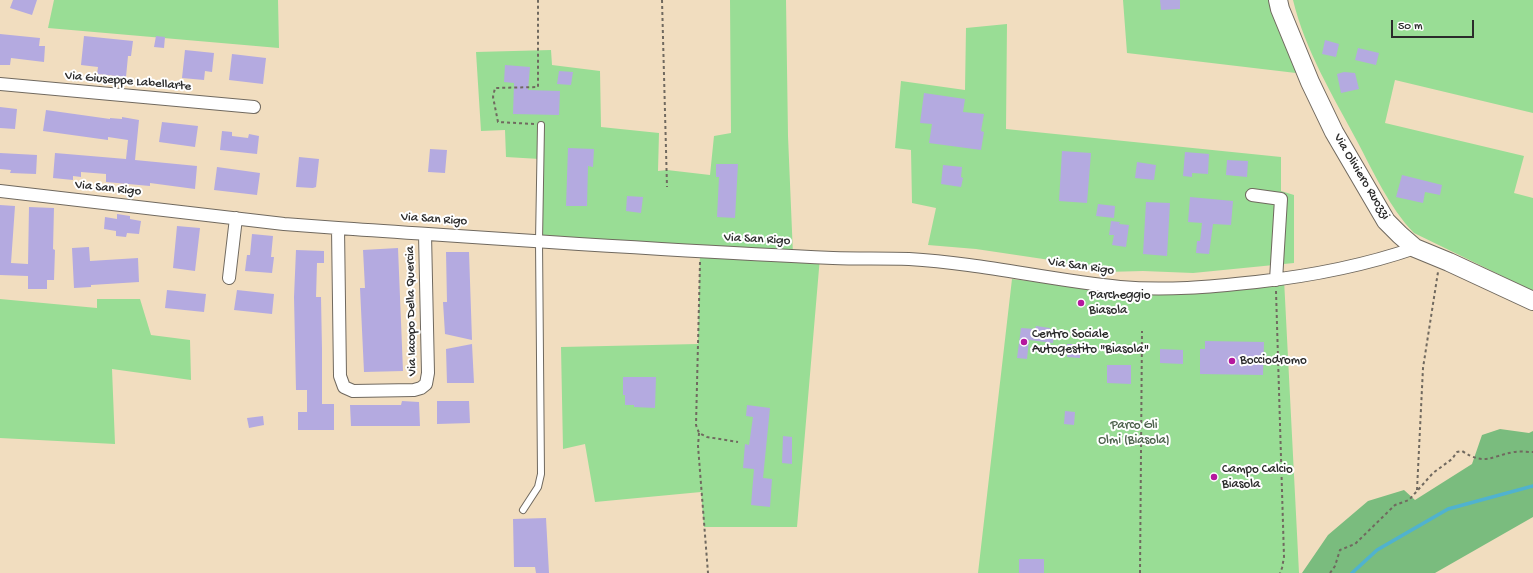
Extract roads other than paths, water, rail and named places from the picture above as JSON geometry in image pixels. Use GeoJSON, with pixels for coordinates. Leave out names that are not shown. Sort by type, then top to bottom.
{"type":"FeatureCollection","features":[{"type":"Feature","properties":{"kind":"street","name":"Via Oliviero Ruozzi"},"geometry":{"type":"LineString","coordinates":[[1278,0],[1280,9],[1310,82],[1334,132],[1386,221],[1415,248],[1533,301]]}},
{"type":"Feature","properties":{"kind":"street","name":"Via Giuseppe Labellarte"},"geometry":{"type":"LineString","coordinates":[[0,84],[254,107]]}},
{"type":"Feature","properties":{"kind":"street","name":"Via San Rigo"},"geometry":{"type":"LineString","coordinates":[[0,191],[284,224],[425,234],[834,258],[924,260],[962,264],[1086,283],[1157,289],[1223,286],[1276,280],[1358,265],[1415,248]]}},
{"type":"Feature","properties":{"kind":"street"},"geometry":{"type":"LineString","coordinates":[[1252,195],[1281,199],[1276,280]]}},
{"type":"Feature","properties":{"kind":"street"},"geometry":{"type":"LineString","coordinates":[[229,278],[236,218]]}},
{"type":"Feature","properties":{"kind":"street","name":"Via Iacopo Della Quercia"},"geometry":{"type":"LineString","coordinates":[[338,228],[340,376],[344,387],[353,391],[414,390],[421,388],[426,384],[428,373],[425,234]]}},
{"type":"Feature","properties":{"kind":"lane"},"geometry":{"type":"LineString","coordinates":[[523,510],[538,487],[541,474],[539,241],[541,125]]}},
{"type":"Feature","properties":{"kind":"waterway"},"geometry":{"type":"LineString","coordinates":[[1352,573],[1377,550],[1448,509],[1533,486]]}},
{"type":"Feature","properties":{"kind":"place","name":"Parcheggio Biasola"},"geometry":{"type":"Point","coordinates":[1081,303]}},
{"type":"Feature","properties":{"kind":"place","name":"Centro Sociale Autogestito \"Biasola\""},"geometry":{"type":"Point","coordinates":[1024,342]}},
{"type":"Feature","properties":{"kind":"place","name":"Bocciodromo"},"geometry":{"type":"Point","coordinates":[1232,361]}},
{"type":"Feature","properties":{"kind":"place","name":"Campo Calcio Biasola"},"geometry":{"type":"Point","coordinates":[1214,477]}},
{"type":"Feature","properties":{"kind":"park label","name":"Parco Gli Olmi (Biasola)"},"geometry":{"type":"Point","coordinates":[1134,434]}}]}
